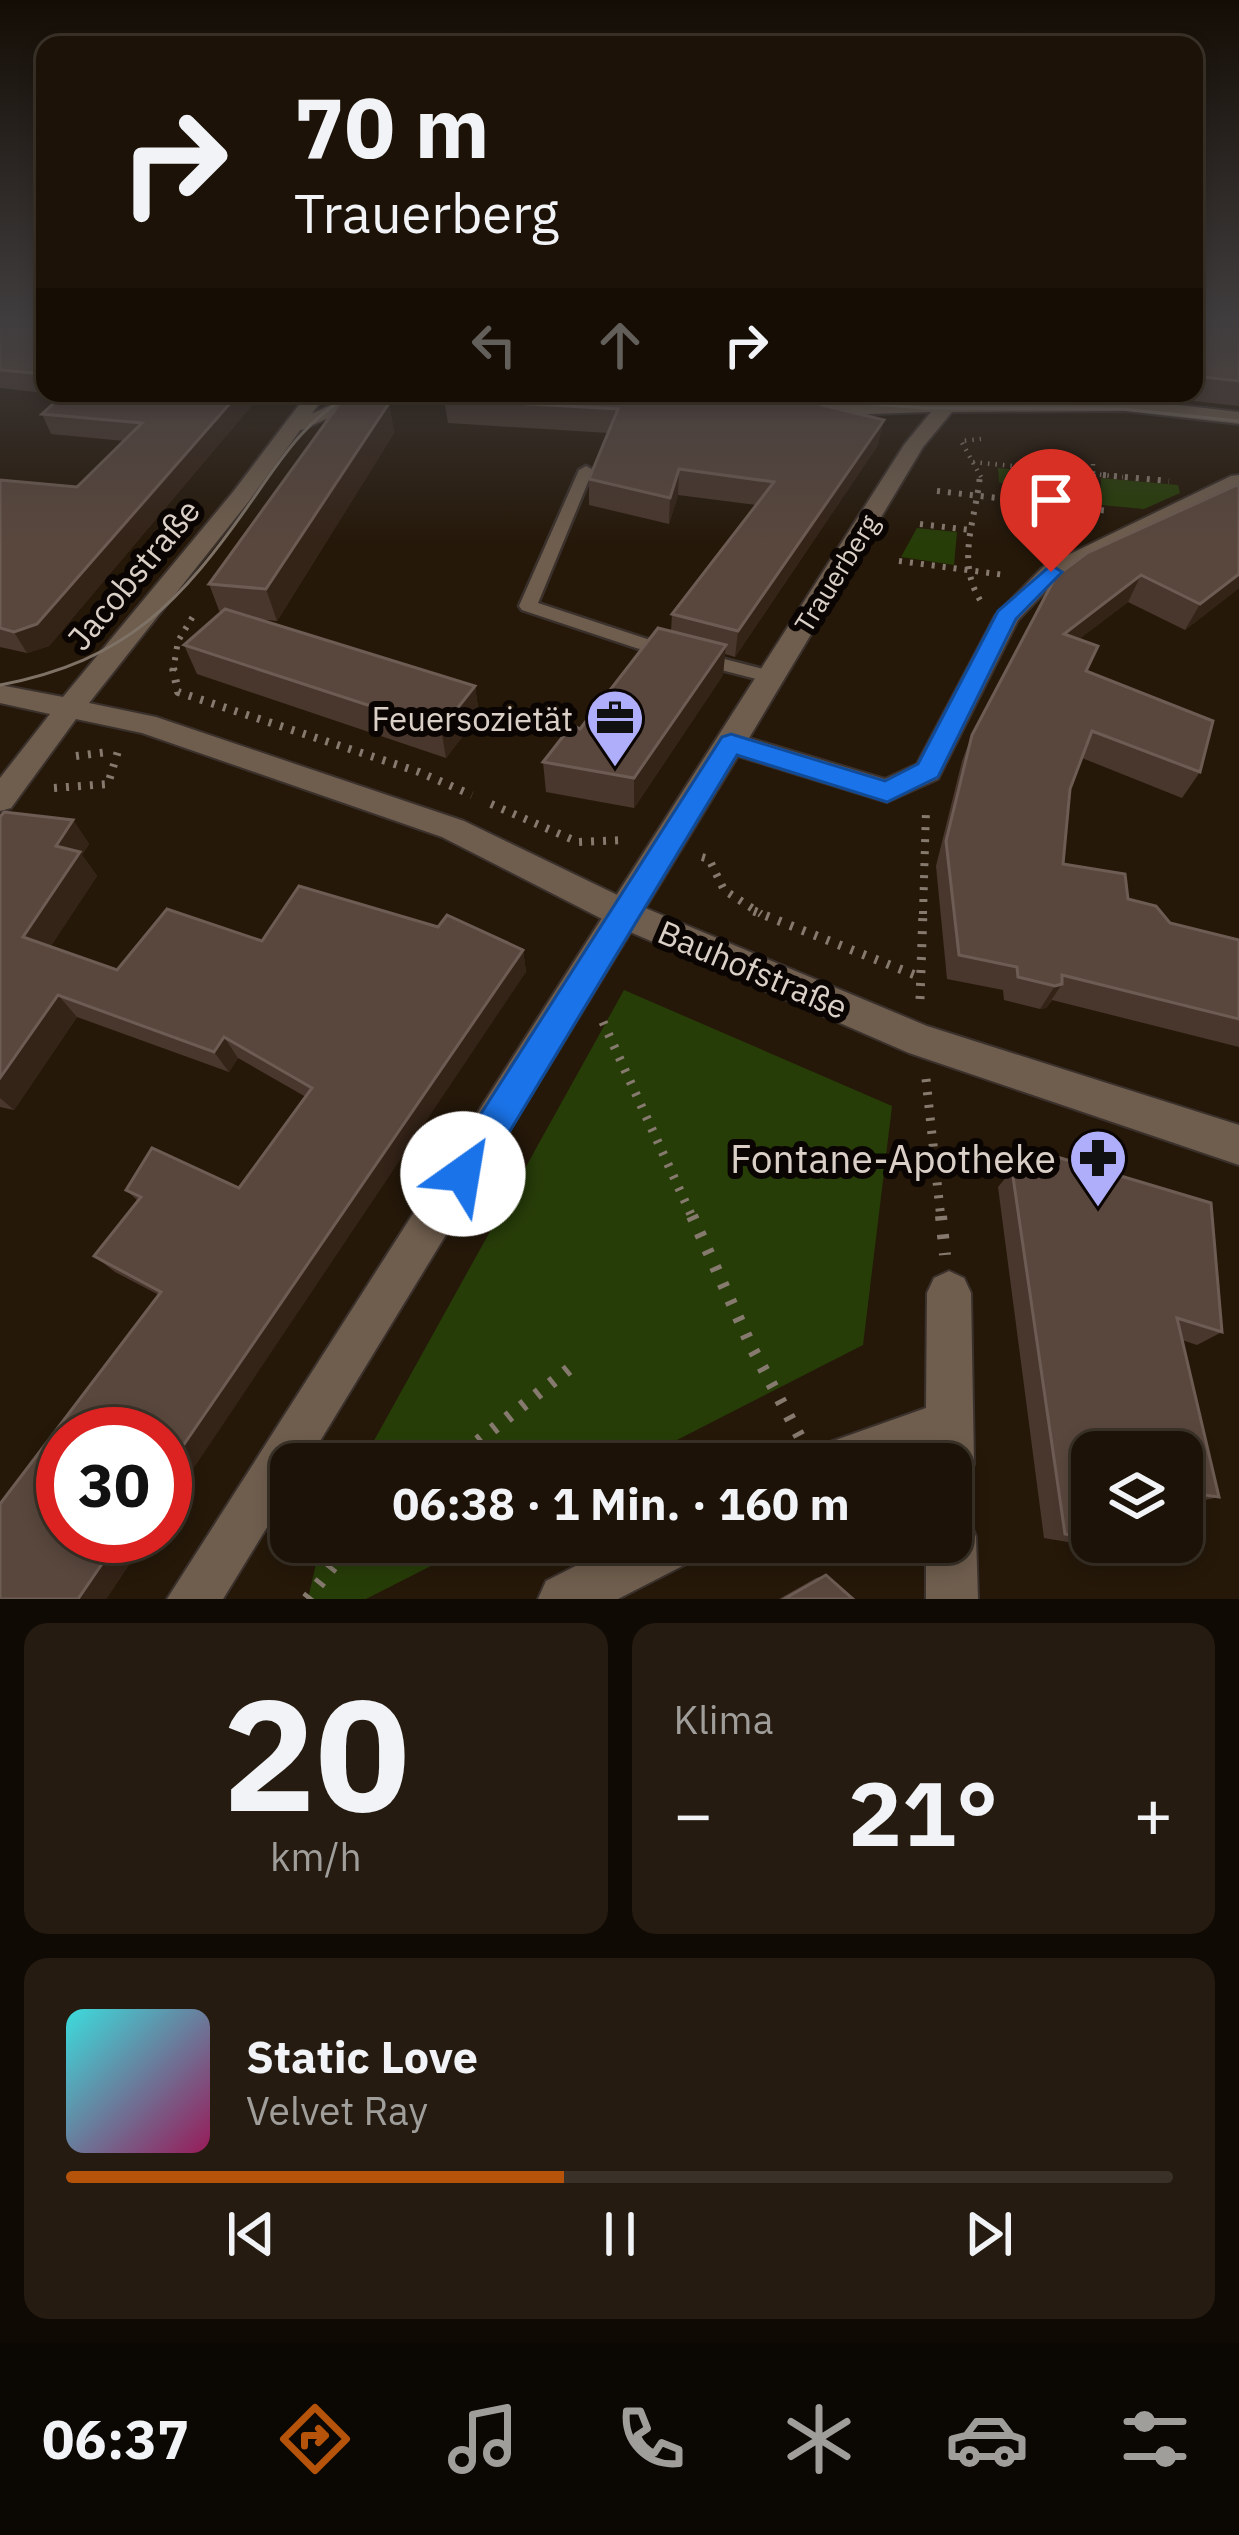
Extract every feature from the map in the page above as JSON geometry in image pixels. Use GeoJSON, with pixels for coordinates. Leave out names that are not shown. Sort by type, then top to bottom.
{"type":"FeatureCollection","features":[{"type":"Feature","properties":{"kind":"street","name":"Jacobstraße"},"geometry":{"type":"LineString","coordinates":[[0,800],[66,707],[245,496],[312,402]]}},
{"type":"Feature","properties":{"kind":"street"},"geometry":{"type":"LineString","coordinates":[[295,426],[369,402]]}},
{"type":"Feature","properties":{"kind":"street"},"geometry":{"type":"LineString","coordinates":[[835,402],[874,409]]}},
{"type":"Feature","properties":{"kind":"street","name":"Trauerberg"},"geometry":{"type":"LineString","coordinates":[[194,1599],[585,981],[914,446],[952,402]]}},
{"type":"Feature","properties":{"kind":"street"},"geometry":{"type":"LineString","coordinates":[[775,408],[1126,405],[1239,418]]}},
{"type":"Feature","properties":{"kind":"street"},"geometry":{"type":"LineString","coordinates":[[731,743],[886,800],[928,770],[1006,616],[1051,572],[1228,486]]}},
{"type":"Feature","properties":{"kind":"street","name":"Bauhofstraße"},"geometry":{"type":"LineString","coordinates":[[0,694],[146,724],[453,829],[626,915],[922,1041],[1239,1145]]}},
{"type":"Feature","properties":{"kind":"street"},"geometry":{"type":"LineString","coordinates":[[949,1293],[949,1443]]}},
{"type":"Feature","properties":{"kind":"street"},"geometry":{"type":"LineString","coordinates":[[564,1599],[635,1563]]}},
{"type":"Feature","properties":{"kind":"street"},"geometry":{"type":"LineString","coordinates":[[951,1563],[952,1599]]}},
{"type":"Feature","properties":{"kind":"lane"},"geometry":{"type":"LineString","coordinates":[[586,470],[528,606],[642,644],[772,677]]}},
{"type":"Feature","properties":{"kind":"path"},"geometry":{"type":"LineString","coordinates":[[961,441],[981,475],[970,530],[970,588],[1006,616]]}},
{"type":"Feature","properties":{"kind":"path"},"geometry":{"type":"LineString","coordinates":[[974,462],[1228,486]]}},
{"type":"Feature","properties":{"kind":"path"},"geometry":{"type":"LineString","coordinates":[[1093,464],[1094,509]]}},
{"type":"Feature","properties":{"kind":"path"},"geometry":{"type":"LineString","coordinates":[[937,490],[1130,513],[1151,523]]}},
{"type":"Feature","properties":{"kind":"path"},"geometry":{"type":"LineString","coordinates":[[920,524],[970,530]]}},
{"type":"Feature","properties":{"kind":"path"},"geometry":{"type":"LineString","coordinates":[[899,561],[1040,583]]}},
{"type":"Feature","properties":{"kind":"path"},"geometry":{"type":"LineString","coordinates":[[199,608],[172,644],[178,692],[419,772],[578,842],[634,839],[670,844],[710,859],[724,890],[755,912],[920,977]]}},
{"type":"Feature","properties":{"kind":"path"},"geometry":{"type":"LineString","coordinates":[[46,788],[108,784],[118,751]]}},
{"type":"Feature","properties":{"kind":"path"},"geometry":{"type":"LineString","coordinates":[[585,981],[758,1361],[811,1443]]}},
{"type":"Feature","properties":{"kind":"path"},"geometry":{"type":"LineString","coordinates":[[475,1443],[569,1369]]}},
{"type":"Feature","properties":{"kind":"path"},"geometry":{"type":"LineString","coordinates":[[307,1599],[335,1563]]}},
{"type":"Feature","properties":{"kind":"green space"},"geometry":{"type":"Polygon","coordinates":[[[998,468],[1086,476],[1087,503],[1033,496],[999,482],[998,468]]]}},
{"type":"Feature","properties":{"kind":"green space"},"geometry":{"type":"Polygon","coordinates":[[[1101,478],[1178,485],[1180,493],[1144,509],[1101,505],[1101,478]]]}},
{"type":"Feature","properties":{"kind":"green space"},"geometry":{"type":"Polygon","coordinates":[[[917,528],[957,532],[954,565],[901,557],[917,528]]]}},
{"type":"Feature","properties":{"kind":"green space"},"geometry":{"type":"Polygon","coordinates":[[[624,990],[892,1106],[863,1345],[671,1443],[373,1443],[624,990]]]}},
{"type":"Feature","properties":{"kind":"green space"},"geometry":{"type":"Polygon","coordinates":[[[316,1563],[437,1563],[366,1599],[308,1599],[316,1563]]]}},
{"type":"Feature","properties":{"kind":"building"},"geometry":{"type":"Polygon","coordinates":[[[55,402],[231,402],[37,624],[14,632],[0,628],[0,480],[77,487],[142,423],[42,414],[55,402]]]}},
{"type":"Feature","properties":{"kind":"building"},"geometry":{"type":"Polygon","coordinates":[[[341,402],[389,403],[266,589],[209,584],[341,402]]]}},
{"type":"Feature","properties":{"kind":"building"},"geometry":{"type":"Polygon","coordinates":[[[496,402],[824,402],[884,420],[738,631],[672,614],[774,482],[679,469],[670,498],[589,479],[618,409],[496,402]]]}},
{"type":"Feature","properties":{"kind":"building"},"geometry":{"type":"Polygon","coordinates":[[[1239,484],[1239,574],[1200,604],[1141,575],[1064,634],[1098,646],[1086,671],[1213,721],[1200,772],[1092,731],[1070,789],[1063,864],[1125,874],[1128,899],[1156,906],[1170,923],[1239,940],[1239,1019],[1062,975],[1062,984],[1055,986],[1018,977],[1017,967],[959,955],[946,841],[972,735],[1056,576],[1087,553],[1239,484]]]}},
{"type":"Feature","properties":{"kind":"building"},"geometry":{"type":"Polygon","coordinates":[[[225,609],[475,686],[441,729],[184,645],[225,609]]]}},
{"type":"Feature","properties":{"kind":"building"},"geometry":{"type":"Polygon","coordinates":[[[658,628],[726,645],[634,778],[543,762],[572,725],[580,729],[658,628]]]}},
{"type":"Feature","properties":{"kind":"building"},"geometry":{"type":"Polygon","coordinates":[[[4,812],[73,820],[56,846],[80,852],[23,937],[117,970],[167,909],[262,941],[299,886],[438,927],[447,915],[523,950],[192,1433],[192,1407],[74,1407],[161,1292],[94,1256],[141,1197],[126,1190],[152,1148],[239,1188],[312,1088],[224,1037],[214,1052],[58,995],[0,1078],[0,817],[4,812]]]}},
{"type":"Feature","properties":{"kind":"building"},"geometry":{"type":"Polygon","coordinates":[[[1037,1151],[1211,1203],[1222,1332],[1177,1318],[1219,1497],[1203,1495],[1203,1431],[1071,1431],[1071,1535],[1065,1534],[1012,1170],[1037,1151]]]}},
{"type":"Feature","properties":{"kind":"building"},"geometry":{"type":"Polygon","coordinates":[[[36,1457],[36,1563],[103,1563],[78,1599],[0,1599],[0,1504],[36,1457]]]}},
{"type":"Feature","properties":{"kind":"building"},"geometry":{"type":"Polygon","coordinates":[[[826,1575],[853,1599],[784,1599],[826,1575]]]}},
{"type":"Feature","properties":{"kind":"tram line"},"geometry":{"type":"LineString","coordinates":[[0,685],[83,660],[147,622],[201,568],[297,440],[339,402]]}},
{"type":"Feature","properties":{"kind":"tram line"},"geometry":{"type":"LineString","coordinates":[[842,402],[924,408],[1123,409],[1239,421]]}},
{"type":"Feature","properties":{"kind":"place","name":"Feuersozietät"},"geometry":{"type":"Point","coordinates":[615,769]}},
{"type":"Feature","properties":{"kind":"place","name":"Fontane-Apotheke"},"geometry":{"type":"Point","coordinates":[1098,1209]}},
{"type":"Feature","properties":{"kind":"route"},"geometry":{"type":"LineString","coordinates":[[463,1174],[731,743],[887,791],[928,770],[1006,616],[1051,572]]}}]}
